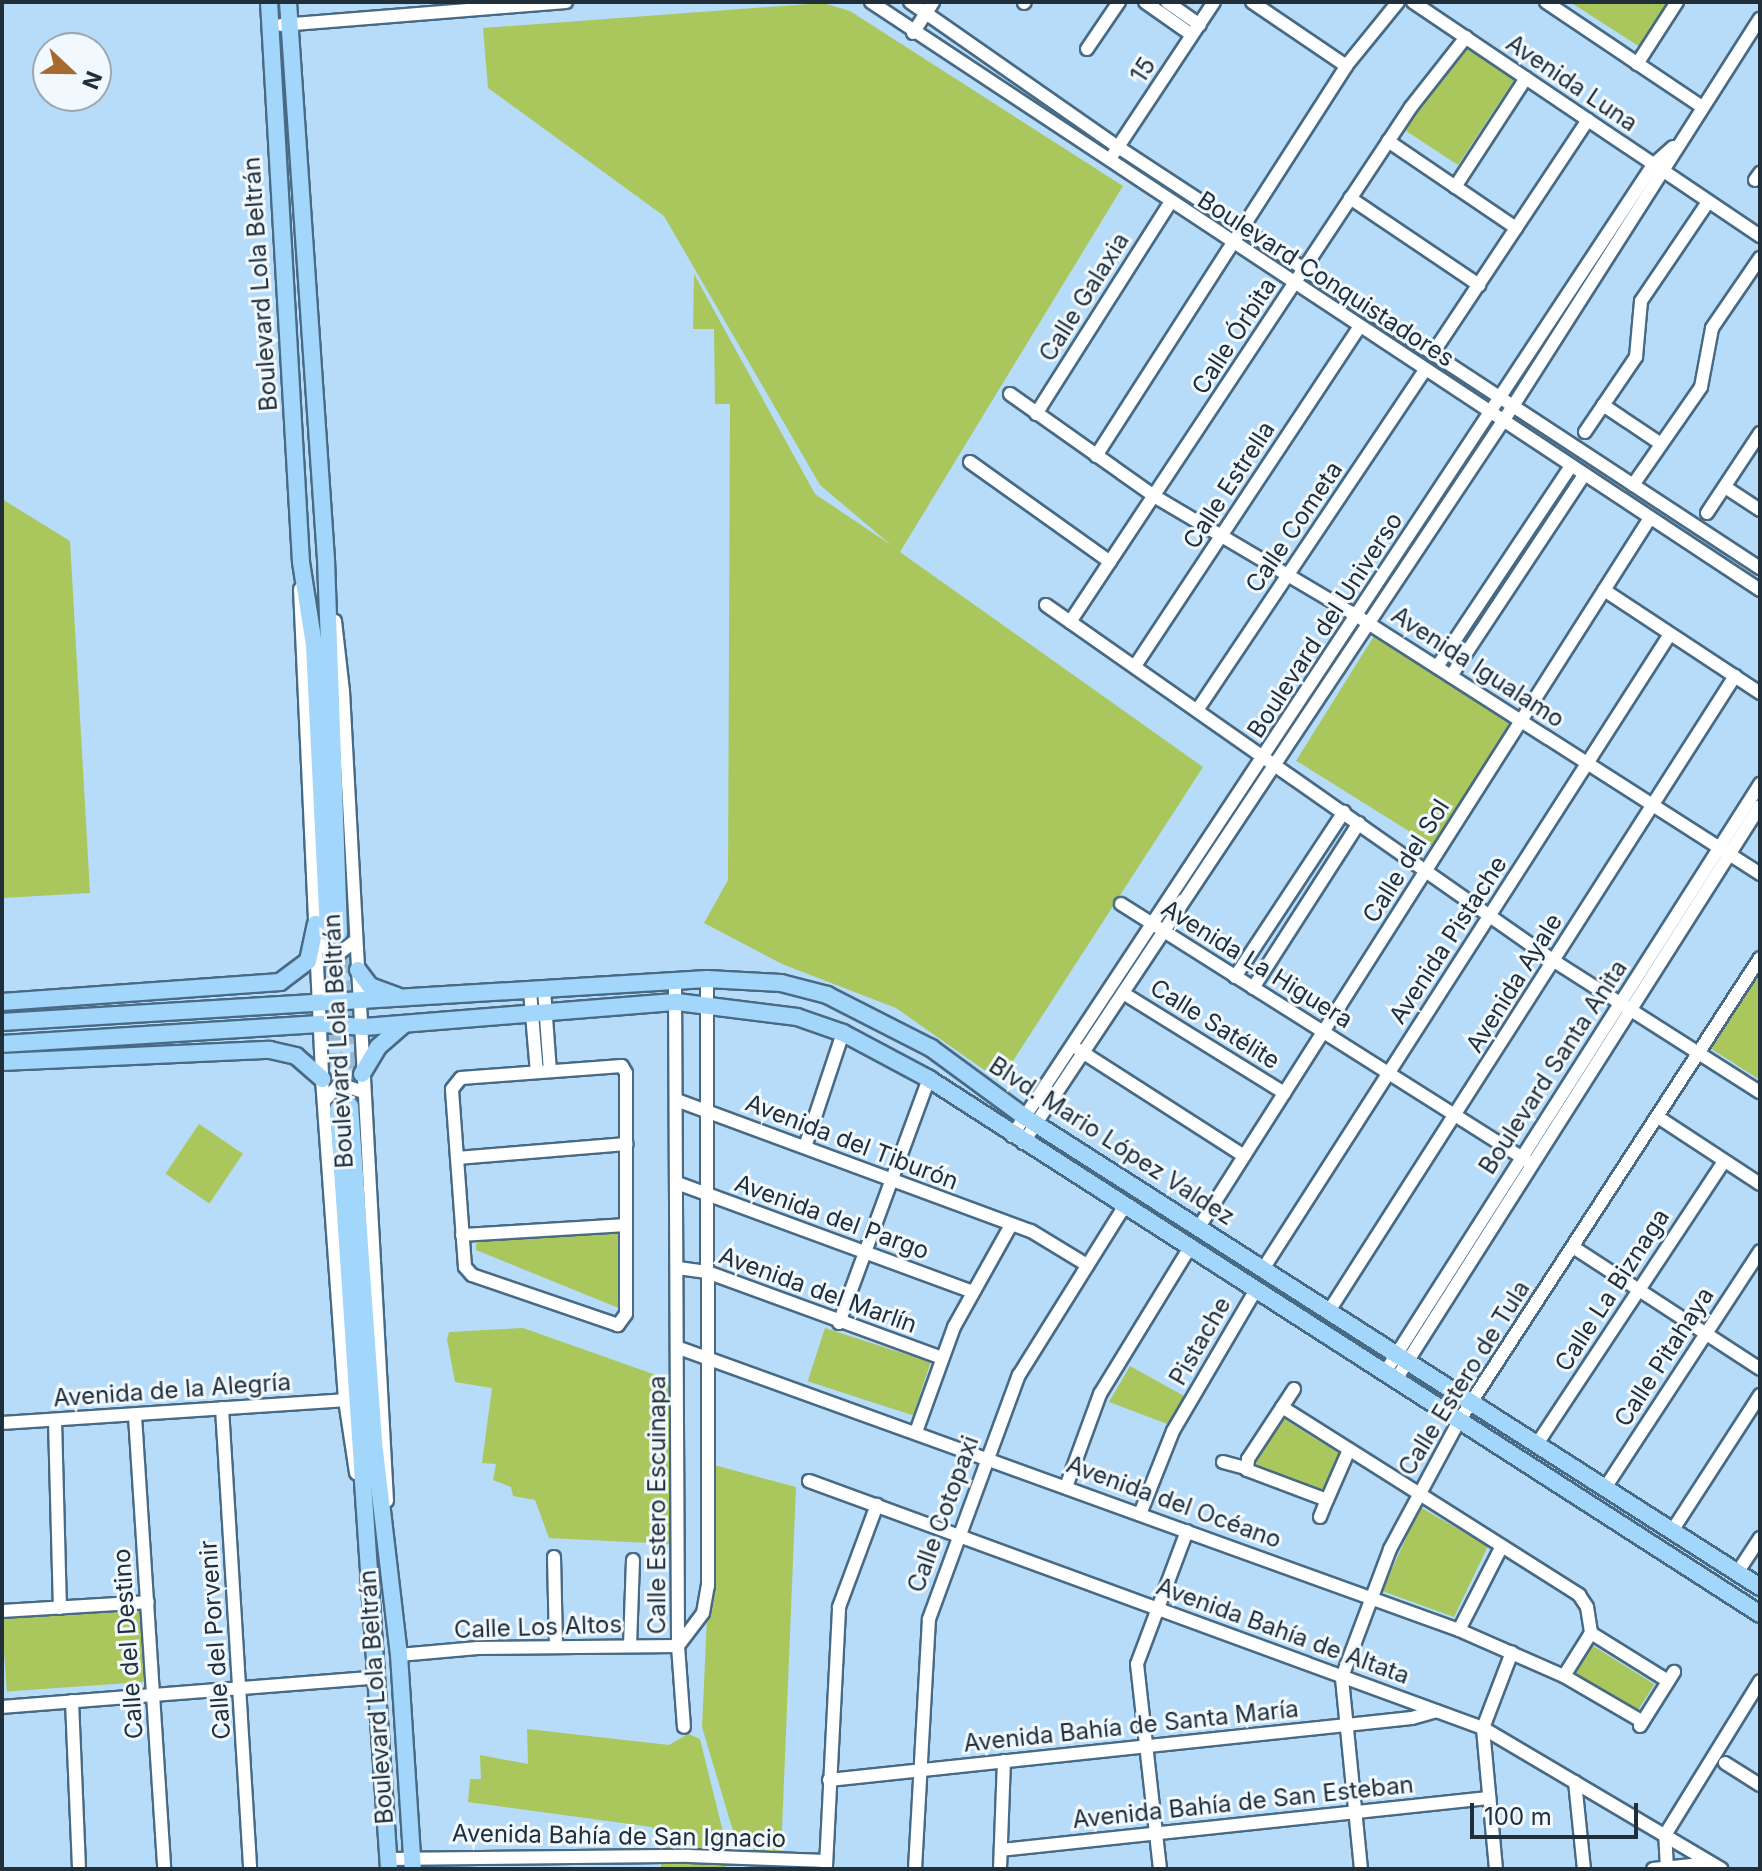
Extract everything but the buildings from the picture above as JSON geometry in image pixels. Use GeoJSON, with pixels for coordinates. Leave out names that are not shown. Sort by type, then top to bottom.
{"type":"FeatureCollection","features":[{"type":"Feature","properties":{"kind":"main road","name":"Boulevard Lola Beltrán"},"geometry":{"type":"LineString","coordinates":[[287,2],[326,559],[325,933]]}},
{"type":"Feature","properties":{"kind":"main road","name":"Boulevard Lola Beltrán"},"geometry":{"type":"LineString","coordinates":[[269,3],[301,562],[314,645],[325,933]]}},
{"type":"Feature","properties":{"kind":"main road"},"geometry":{"type":"LineString","coordinates":[[2,1002],[280,982],[308,961],[325,933]]}},
{"type":"Feature","properties":{"kind":"main road"},"geometry":{"type":"LineString","coordinates":[[358,970],[379,991],[410,1000]]}},
{"type":"Feature","properties":{"kind":"main road","name":"Blvd. Mario López Valdez"},"geometry":{"type":"LineString","coordinates":[[2,1022],[360,1004],[707,979],[781,983],[852,1005],[931,1048],[1031,1120],[1760,1587]]}},
{"type":"Feature","properties":{"kind":"main road","name":"Blvd. Mario López Valdez"},"geometry":{"type":"LineString","coordinates":[[2,1044],[323,1024],[362,1027],[677,1002],[773,1012],[843,1033],[929,1079],[1018,1140],[1760,1614]]}},
{"type":"Feature","properties":{"kind":"main road"},"geometry":{"type":"LineString","coordinates":[[362,1074],[378,1047],[406,1023]]}},
{"type":"Feature","properties":{"kind":"main road"},"geometry":{"type":"LineString","coordinates":[[2,1062],[270,1050],[296,1056],[322,1079]]}},
{"type":"Feature","properties":{"kind":"main road","name":"Boulevard Lola Beltrán"},"geometry":{"type":"LineString","coordinates":[[337,1105],[375,1451],[386,1520],[413,1862]]}},
{"type":"Feature","properties":{"kind":"main road","name":"Boulevard Lola Beltrán"},"geometry":{"type":"LineString","coordinates":[[337,1105],[373,1678],[388,1864]]}},
{"type":"Feature","properties":{"kind":"street"},"geometry":{"type":"LineString","coordinates":[[269,3],[287,2]]}},
{"type":"Feature","properties":{"kind":"street"},"geometry":{"type":"LineString","coordinates":[[270,26],[566,2]]}},
{"type":"Feature","properties":{"kind":"street","name":"Boulevard Conquistadores"},"geometry":{"type":"LineString","coordinates":[[871,2],[913,33],[1755,587]]}},
{"type":"Feature","properties":{"kind":"street","name":"Boulevard Conquistadores"},"geometry":{"type":"LineString","coordinates":[[910,2],[929,7],[1118,147],[1760,568]]}},
{"type":"Feature","properties":{"kind":"street"},"geometry":{"type":"LineString","coordinates":[[1087,49],[1119,2]]}},
{"type":"Feature","properties":{"kind":"street"},"geometry":{"type":"LineString","coordinates":[[1145,2],[1196,30]]}},
{"type":"Feature","properties":{"kind":"street"},"geometry":{"type":"LineString","coordinates":[[1167,2],[1196,30]]}},
{"type":"Feature","properties":{"kind":"street","name":"15"},"geometry":{"type":"LineString","coordinates":[[1108,162],[1214,2]]}},
{"type":"Feature","properties":{"kind":"street"},"geometry":{"type":"LineString","coordinates":[[1252,2],[1346,66]]}},
{"type":"Feature","properties":{"kind":"street"},"geometry":{"type":"LineString","coordinates":[[1096,456],[1346,66],[1398,2]]}},
{"type":"Feature","properties":{"kind":"street","name":"Avenida Luna"},"geometry":{"type":"LineString","coordinates":[[1413,2],[1760,236]]}},
{"type":"Feature","properties":{"kind":"street"},"geometry":{"type":"LineString","coordinates":[[1546,2],[1702,107]]}},
{"type":"Feature","properties":{"kind":"street"},"geometry":{"type":"LineString","coordinates":[[1637,64],[1677,2]]}},
{"type":"Feature","properties":{"kind":"street"},"geometry":{"type":"LineString","coordinates":[[913,33],[929,7]]}},
{"type":"Feature","properties":{"kind":"street","name":"Boulevard del Universo"},"geometry":{"type":"LineString","coordinates":[[1018,1140],[1270,760],[1369,624],[1665,173],[1679,142],[1760,19]]}},
{"type":"Feature","properties":{"kind":"street","name":"Calle Órbita"},"geometry":{"type":"LineString","coordinates":[[1070,622],[1388,141],[1466,37]]}},
{"type":"Feature","properties":{"kind":"street"},"geometry":{"type":"LineString","coordinates":[[1455,187],[1526,78]]}},
{"type":"Feature","properties":{"kind":"street"},"geometry":{"type":"LineString","coordinates":[[1433,353],[1588,120]]}},
{"type":"Feature","properties":{"kind":"street"},"geometry":{"type":"LineString","coordinates":[[1388,141],[1516,228]]}},
{"type":"Feature","properties":{"kind":"street","name":"Boulevard del Universo"},"geometry":{"type":"LineString","coordinates":[[1270,760],[1357,616],[1653,165],[1679,142]]}},
{"type":"Feature","properties":{"kind":"street"},"geometry":{"type":"LineString","coordinates":[[1350,198],[1479,285]]}},
{"type":"Feature","properties":{"kind":"street"},"geometry":{"type":"LineString","coordinates":[[1585,432],[1636,357],[1641,301],[1708,202]]}},
{"type":"Feature","properties":{"kind":"street","name":"Calle Galaxia"},"geometry":{"type":"LineString","coordinates":[[1036,414],[1170,203]]}},
{"type":"Feature","properties":{"kind":"street"},"geometry":{"type":"LineString","coordinates":[[1633,485],[1704,381],[1712,328],[1760,258]]}},
{"type":"Feature","properties":{"kind":"street","name":"Calle Estrella"},"geometry":{"type":"LineString","coordinates":[[1135,666],[1359,327]]}},
{"type":"Feature","properties":{"kind":"street","name":"Calle Cometa"},"geometry":{"type":"LineString","coordinates":[[1198,709],[1425,370]]}},
{"type":"Feature","properties":{"kind":"street","name":"Avenida Igualamo"},"geometry":{"type":"LineString","coordinates":[[1010,394],[1154,496],[1357,616],[1760,874]]}},
{"type":"Feature","properties":{"kind":"street"},"geometry":{"type":"LineString","coordinates":[[1603,405],[1661,444]]}},
{"type":"Feature","properties":{"kind":"street"},"geometry":{"type":"LineString","coordinates":[[1707,513],[1760,433]]}},
{"type":"Feature","properties":{"kind":"street"},"geometry":{"type":"LineString","coordinates":[[970,462],[1110,562]]}},
{"type":"Feature","properties":{"kind":"street"},"geometry":{"type":"LineString","coordinates":[[1437,667],[1571,466]]}},
{"type":"Feature","properties":{"kind":"street"},"geometry":{"type":"LineString","coordinates":[[1451,676],[1584,475]]}},
{"type":"Feature","properties":{"kind":"street"},"geometry":{"type":"LineString","coordinates":[[1725,487],[1760,510]]}},
{"type":"Feature","properties":{"kind":"street"},"geometry":{"type":"LineString","coordinates":[[1425,513],[1436,522]]}},
{"type":"Feature","properties":{"kind":"street","name":"Calle del Sol"},"geometry":{"type":"LineString","coordinates":[[1199,1227],[1650,518]]}},
{"type":"Feature","properties":{"kind":"street"},"geometry":{"type":"LineString","coordinates":[[1522,539],[1535,548]]}},
{"type":"Feature","properties":{"kind":"street","name":"Boulevard Lola Beltrán"},"geometry":{"type":"LineString","coordinates":[[326,559],[343,691],[363,1092],[386,1442],[386,1520]]}},
{"type":"Feature","properties":{"kind":"street"},"geometry":{"type":"LineString","coordinates":[[1755,587],[1760,568]]}},
{"type":"Feature","properties":{"kind":"street"},"geometry":{"type":"LineString","coordinates":[[1604,590],[1760,693]]}},
{"type":"Feature","properties":{"kind":"street"},"geometry":{"type":"LineString","coordinates":[[1046,605],[1554,961],[1760,1092]]}},
{"type":"Feature","properties":{"kind":"street","name":"Avenida Pistache"},"geometry":{"type":"LineString","coordinates":[[1263,1269],[1670,634]]}},
{"type":"Feature","properties":{"kind":"street","name":"Avenida Ayale"},"geometry":{"type":"LineString","coordinates":[[1329,1311],[1735,676]]}},
{"type":"Feature","properties":{"kind":"street","name":"Boulevard Santa Anita"},"geometry":{"type":"LineString","coordinates":[[1389,1378],[1725,851],[1760,784]]}},
{"type":"Feature","properties":{"kind":"street","name":"Boulevard Santa Anita"},"geometry":{"type":"LineString","coordinates":[[1725,851],[1760,806]]}},
{"type":"Feature","properties":{"kind":"street"},"geometry":{"type":"LineString","coordinates":[[1235,977],[1344,812]]}},
{"type":"Feature","properties":{"kind":"street"},"geometry":{"type":"LineString","coordinates":[[1253,988],[1359,823]]}},
{"type":"Feature","properties":{"kind":"street","name":"Avenida La Higuera"},"geometry":{"type":"LineString","coordinates":[[1121,904],[1527,1161]]}},
{"type":"Feature","properties":{"kind":"street","name":"Boulevard del Universo"},"geometry":{"type":"LineString","coordinates":[[1078,1049],[1123,993],[1158,928]]}},
{"type":"Feature","properties":{"kind":"street"},"geometry":{"type":"LineString","coordinates":[[325,933],[337,955],[356,940]]}},
{"type":"Feature","properties":{"kind":"street","name":"Boulevard Lola Beltrán"},"geometry":{"type":"LineString","coordinates":[[325,933],[322,1079],[337,1105],[345,1400],[363,1521]]}},
{"type":"Feature","properties":{"kind":"street","name":"Calle Estero de Tula"},"geometry":{"type":"LineString","coordinates":[[1361,1869],[1342,1677],[1371,1599],[1418,1492],[1459,1421],[1760,958]]}},
{"type":"Feature","properties":{"kind":"street","name":"Calle Estero Escuinapa"},"geometry":{"type":"LineString","coordinates":[[678,1646],[703,1613],[708,1586],[707,979]]}},
{"type":"Feature","properties":{"kind":"street","name":"Calle Estero Escuinapa"},"geometry":{"type":"LineString","coordinates":[[675,981],[679,1101],[678,1646]]}},
{"type":"Feature","properties":{"kind":"street"},"geometry":{"type":"LineString","coordinates":[[537,990],[543,1071]]}},
{"type":"Feature","properties":{"kind":"street","name":"Calle Satélite"},"geometry":{"type":"LineString","coordinates":[[1123,993],[1284,1093]]}},
{"type":"Feature","properties":{"kind":"street"},"geometry":{"type":"LineString","coordinates":[[805,1147],[843,1033]]}},
{"type":"Feature","properties":{"kind":"street"},"geometry":{"type":"LineString","coordinates":[[1078,1049],[1244,1156]]}},
{"type":"Feature","properties":{"kind":"street"},"geometry":{"type":"LineString","coordinates":[[624,1068],[626,1144],[626,1314],[618,1325],[472,1275],[463,1260],[452,1089],[457,1079],[624,1068]]}},
{"type":"Feature","properties":{"kind":"street"},"geometry":{"type":"LineString","coordinates":[[839,1323],[929,1079]]}},
{"type":"Feature","properties":{"kind":"street"},"geometry":{"type":"LineString","coordinates":[[337,1105],[340,1084],[363,1092]]}},
{"type":"Feature","properties":{"kind":"street","name":"Avenida del Tiburón"},"geometry":{"type":"LineString","coordinates":[[679,1101],[1011,1225],[1087,1265]]}},
{"type":"Feature","properties":{"kind":"street"},"geometry":{"type":"LineString","coordinates":[[1658,1117],[1760,1184]]}},
{"type":"Feature","properties":{"kind":"street"},"geometry":{"type":"LineString","coordinates":[[457,1158],[626,1144]]}},
{"type":"Feature","properties":{"kind":"street","name":"Calle La Biznaga"},"geometry":{"type":"LineString","coordinates":[[1537,1444],[1724,1161]]}},
{"type":"Feature","properties":{"kind":"street","name":"Avenida del Pargo"},"geometry":{"type":"LineString","coordinates":[[677,1183],[973,1292]]}},
{"type":"Feature","properties":{"kind":"street","name":"Calle Cotopaxi"},"geometry":{"type":"LineString","coordinates":[[915,1869],[929,1619],[1019,1375],[1124,1207]]}},
{"type":"Feature","properties":{"kind":"street"},"geometry":{"type":"LineString","coordinates":[[462,1235],[625,1225]]}},
{"type":"Feature","properties":{"kind":"street"},"geometry":{"type":"LineString","coordinates":[[916,1432],[942,1358],[973,1292],[1011,1225]]}},
{"type":"Feature","properties":{"kind":"street"},"geometry":{"type":"LineString","coordinates":[[1573,1247],[1760,1369]]}},
{"type":"Feature","properties":{"kind":"street"},"geometry":{"type":"LineString","coordinates":[[1066,1487],[1100,1394],[1189,1249]]}},
{"type":"Feature","properties":{"kind":"street","name":"Calle Pitahaya"},"geometry":{"type":"LineString","coordinates":[[1605,1488],[1760,1251]]}},
{"type":"Feature","properties":{"kind":"street","name":"Avenida del Marlín"},"geometry":{"type":"LineString","coordinates":[[678,1268],[707,1272],[839,1323],[942,1358]]}},
{"type":"Feature","properties":{"kind":"street","name":"Pistache"},"geometry":{"type":"LineString","coordinates":[[1140,1514],[1184,1413],[1255,1291]]}},
{"type":"Feature","properties":{"kind":"street","name":"Avenida del Océano"},"geometry":{"type":"LineString","coordinates":[[679,1348],[707,1355],[1459,1630],[1564,1676],[1641,1726],[1671,1676],[1591,1633]]}},
{"type":"Feature","properties":{"kind":"street"},"geometry":{"type":"LineString","coordinates":[[1246,1468],[1294,1389]]}},
{"type":"Feature","properties":{"kind":"street"},"geometry":{"type":"LineString","coordinates":[[1672,1531],[1760,1395]]}},
{"type":"Feature","properties":{"kind":"street","name":"Avenida de la Alegría"},"geometry":{"type":"LineString","coordinates":[[2,1423],[345,1400]]}},
{"type":"Feature","properties":{"kind":"street"},"geometry":{"type":"LineString","coordinates":[[1282,1407],[1579,1595],[1587,1607],[1591,1633],[1564,1676]]}},
{"type":"Feature","properties":{"kind":"street","name":"Calle del Porvenir"},"geometry":{"type":"LineString","coordinates":[[222,1408],[250,1869]]}},
{"type":"Feature","properties":{"kind":"street","name":"Calle del Destino"},"geometry":{"type":"LineString","coordinates":[[135,1416],[164,1869]]}},
{"type":"Feature","properties":{"kind":"street"},"geometry":{"type":"LineString","coordinates":[[55,1420],[60,1608]]}},
{"type":"Feature","properties":{"kind":"street"},"geometry":{"type":"LineString","coordinates":[[1320,1517],[1349,1450]]}},
{"type":"Feature","properties":{"kind":"street"},"geometry":{"type":"LineString","coordinates":[[1223,1462],[1327,1500]]}},
{"type":"Feature","properties":{"kind":"street","name":"Avenida Bahía de Altata"},"geometry":{"type":"LineString","coordinates":[[809,1481],[1483,1728],[1716,1866]]}},
{"type":"Feature","properties":{"kind":"street"},"geometry":{"type":"LineString","coordinates":[[826,1865],[839,1607],[877,1505]]}},
{"type":"Feature","properties":{"kind":"street"},"geometry":{"type":"LineString","coordinates":[[1160,1869],[1137,1664],[1187,1531]]}},
{"type":"Feature","properties":{"kind":"street"},"geometry":{"type":"LineString","coordinates":[[1737,1573],[1760,1538]]}},
{"type":"Feature","properties":{"kind":"street"},"geometry":{"type":"LineString","coordinates":[[1459,1630],[1502,1546]]}},
{"type":"Feature","properties":{"kind":"street"},"geometry":{"type":"LineString","coordinates":[[554,1557],[556,1647]]}},
{"type":"Feature","properties":{"kind":"street"},"geometry":{"type":"LineString","coordinates":[[630,1646],[633,1560]]}},
{"type":"Feature","properties":{"kind":"street"},"geometry":{"type":"LineString","coordinates":[[2,1611],[148,1602]]}},
{"type":"Feature","properties":{"kind":"street"},"geometry":{"type":"LineString","coordinates":[[678,1646],[684,1727]]}},
{"type":"Feature","properties":{"kind":"street","name":"Calle Los Altos"},"geometry":{"type":"LineString","coordinates":[[399,1655],[556,1647],[678,1646]]}},
{"type":"Feature","properties":{"kind":"street"},"geometry":{"type":"LineString","coordinates":[[1496,1869],[1483,1728],[1512,1652]]}},
{"type":"Feature","properties":{"kind":"street"},"geometry":{"type":"LineString","coordinates":[[2,1707],[373,1678]]}},
{"type":"Feature","properties":{"kind":"street"},"geometry":{"type":"LineString","coordinates":[[1667,1868],[1665,1835],[1760,1681]]}},
{"type":"Feature","properties":{"kind":"street"},"geometry":{"type":"LineString","coordinates":[[72,1701],[79,1869]]}},
{"type":"Feature","properties":{"kind":"street","name":"Avenida Bahía de Santa María"},"geometry":{"type":"LineString","coordinates":[[829,1780],[1345,1725],[1436,1711]]}},
{"type":"Feature","properties":{"kind":"street"},"geometry":{"type":"LineString","coordinates":[[1000,1869],[1004,1761]]}},
{"type":"Feature","properties":{"kind":"street"},"geometry":{"type":"LineString","coordinates":[[1725,1763],[1760,1785]]}},
{"type":"Feature","properties":{"kind":"street"},"geometry":{"type":"LineString","coordinates":[[1575,1782],[1584,1869]]}},
{"type":"Feature","properties":{"kind":"street","name":"Avenida Bahía de San Esteban"},"geometry":{"type":"LineString","coordinates":[[1001,1850],[1489,1798]]}},
{"type":"Feature","properties":{"kind":"street","name":"Avenida Bahía de San Ignacio"},"geometry":{"type":"LineString","coordinates":[[388,1864],[826,1865]]}},
{"type":"Feature","properties":{"kind":"street"},"geometry":{"type":"LineString","coordinates":[[1653,1869],[1716,1866]]}},
{"type":"Feature","properties":{"kind":"green space"},"geometry":{"type":"Polygon","coordinates":[[[1570,2],[1670,2],[1640,47],[1570,2]]]}},
{"type":"Feature","properties":{"kind":"green space"},"geometry":{"type":"Polygon","coordinates":[[[823,3],[850,11],[1123,186],[900,552],[1203,767],[1000,1081],[896,1008],[782,964],[704,923],[728,880],[730,404],[715,404],[714,329],[693,329],[694,274],[815,494],[891,545],[820,485],[664,216],[488,88],[483,28],[823,3]]]}},
{"type":"Feature","properties":{"kind":"green space"},"geometry":{"type":"Polygon","coordinates":[[[1474,40],[1520,71],[1458,165],[1403,129],[1474,40]]]}},
{"type":"Feature","properties":{"kind":"green space"},"geometry":{"type":"Polygon","coordinates":[[[2,499],[70,541],[90,893],[2,898],[2,499]]]}},
{"type":"Feature","properties":{"kind":"green space"},"geometry":{"type":"Polygon","coordinates":[[[1374,636],[1511,721],[1433,846],[1296,761],[1374,636]]]}},
{"type":"Feature","properties":{"kind":"green space"},"geometry":{"type":"Polygon","coordinates":[[[1760,968],[1760,1080],[1710,1048],[1760,968]]]}},
{"type":"Feature","properties":{"kind":"green space"},"geometry":{"type":"Polygon","coordinates":[[[199,1124],[243,1154],[209,1203],[165,1174],[199,1124]]]}},
{"type":"Feature","properties":{"kind":"green space"},"geometry":{"type":"Polygon","coordinates":[[[621,1229],[621,1309],[476,1250],[477,1234],[621,1229]]]}},
{"type":"Feature","properties":{"kind":"green space"},"geometry":{"type":"Polygon","coordinates":[[[523,1328],[673,1381],[671,1544],[549,1538],[535,1500],[513,1496],[511,1487],[493,1480],[496,1464],[482,1463],[492,1388],[455,1382],[447,1339],[449,1332],[523,1328]]]}},
{"type":"Feature","properties":{"kind":"green space"},"geometry":{"type":"Polygon","coordinates":[[[825,1328],[931,1362],[913,1416],[808,1381],[825,1328]]]}},
{"type":"Feature","properties":{"kind":"green space"},"geometry":{"type":"Polygon","coordinates":[[[1130,1366],[1184,1396],[1170,1425],[1109,1402],[1130,1366]]]}},
{"type":"Feature","properties":{"kind":"green space"},"geometry":{"type":"Polygon","coordinates":[[[1284,1419],[1340,1454],[1324,1491],[1254,1466],[1284,1419]]]}},
{"type":"Feature","properties":{"kind":"green space"},"geometry":{"type":"Polygon","coordinates":[[[714,1465],[796,1487],[781,1854],[739,1851],[702,1727],[714,1465]]]}},
{"type":"Feature","properties":{"kind":"green space"},"geometry":{"type":"Polygon","coordinates":[[[1420,1507],[1488,1546],[1454,1617],[1382,1591],[1420,1507]]]}},
{"type":"Feature","properties":{"kind":"green space"},"geometry":{"type":"Polygon","coordinates":[[[141,1603],[147,1682],[7,1692],[2,1613],[141,1603]]]}},
{"type":"Feature","properties":{"kind":"green space"},"geometry":{"type":"Polygon","coordinates":[[[1590,1644],[1654,1684],[1636,1713],[1572,1673],[1590,1644]]]}},
{"type":"Feature","properties":{"kind":"green space"},"geometry":{"type":"Polygon","coordinates":[[[527,1729],[669,1745],[688,1734],[700,1739],[728,1852],[659,1849],[652,1827],[468,1802],[470,1779],[481,1779],[480,1755],[528,1764],[527,1729]]]}},
{"type":"Feature","properties":{"kind":"green space"},"geometry":{"type":"Polygon","coordinates":[[[661,1862],[726,1864],[726,1869],[661,1869],[661,1862]]]}},
{"type":"Feature","properties":{"kind":"tunnel"},"geometry":{"type":"LineString","coordinates":[[328,933],[338,1109]]}},
{"type":"Feature","properties":{"kind":"tunnel"},"geometry":{"type":"LineString","coordinates":[[339,933],[350,1106]]}}]}
